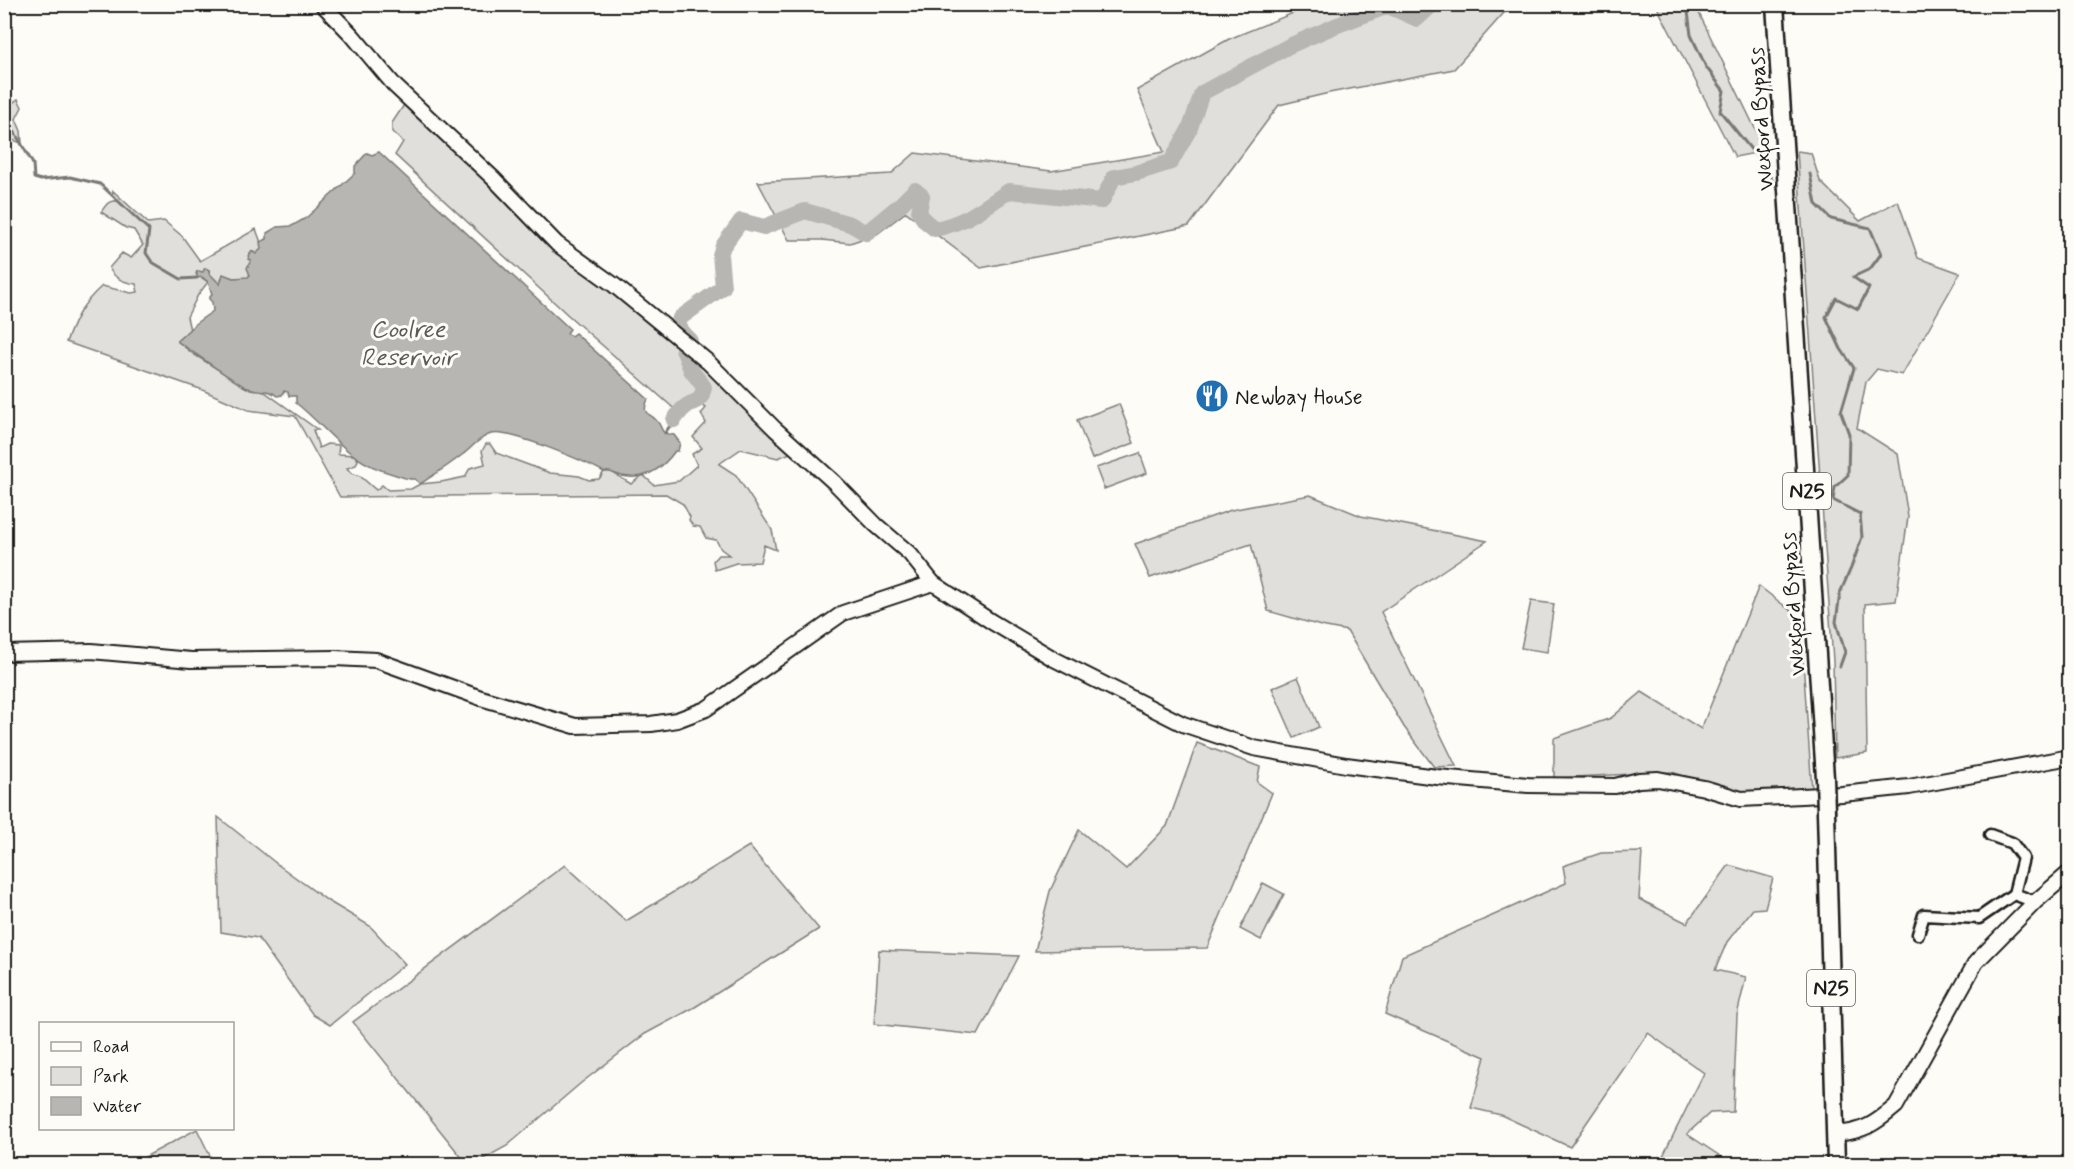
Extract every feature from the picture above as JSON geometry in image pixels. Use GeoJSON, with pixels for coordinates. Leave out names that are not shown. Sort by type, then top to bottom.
{"type":"FeatureCollection","features":[{"type":"Feature","properties":{"kind":"highway","name":"Wexford Bypass"},"geometry":{"type":"LineString","coordinates":[[1775,4],[1825,778],[1836,1164]]}},
{"type":"Feature","properties":{"kind":"street"},"geometry":{"type":"LineString","coordinates":[[322,4],[352,34],[395,86],[493,178],[558,244],[614,285],[708,362],[775,429],[876,525],[910,554],[933,583],[1054,659],[1183,724],[1254,748],[1346,765],[1437,777],[1528,785],[1615,786],[1639,780],[1658,779],[1704,788],[1741,799],[1842,794],[1909,787],[2070,757]]}},
{"type":"Feature","properties":{"kind":"street"},"geometry":{"type":"LineString","coordinates":[[4,653],[91,651],[190,660],[335,657],[376,660],[481,698],[575,726],[651,724],[677,720],[706,709],[843,613],[933,583]]}},
{"type":"Feature","properties":{"kind":"street"},"geometry":{"type":"LineString","coordinates":[[1918,934],[1924,915],[1979,918],[2014,894],[2023,858],[2012,843],[1990,836]]}},
{"type":"Feature","properties":{"kind":"street"},"geometry":{"type":"LineString","coordinates":[[1835,1134],[1853,1133],[1875,1124],[1896,1106],[1976,962],[2036,902],[2070,872]]}},
{"type":"Feature","properties":{"kind":"street"},"geometry":{"type":"LineString","coordinates":[[2014,894],[2036,902]]}},
{"type":"Feature","properties":{"kind":"green space"},"geometry":{"type":"Polygon","coordinates":[[[1313,5],[1511,5],[1454,69],[1279,105],[1189,226],[981,268],[906,212],[877,234],[850,243],[789,240],[758,182],[891,174],[915,153],[1051,171],[1164,152],[1137,90],[1229,39],[1313,5]]]}},
{"type":"Feature","properties":{"kind":"green space"},"geometry":{"type":"Polygon","coordinates":[[[1656,5],[1698,5],[1696,7],[1766,151],[1735,157],[1656,5]]]}},
{"type":"Feature","properties":{"kind":"green space"},"geometry":{"type":"Polygon","coordinates":[[[18,99],[22,107],[16,119],[21,131],[22,143],[5,138],[5,109],[18,99]]]}},
{"type":"Feature","properties":{"kind":"green space"},"geometry":{"type":"Polygon","coordinates":[[[406,102],[610,290],[704,366],[793,452],[778,458],[741,449],[719,464],[736,475],[772,530],[776,550],[764,545],[760,562],[736,563],[715,570],[713,561],[718,555],[729,555],[721,549],[716,540],[706,538],[700,527],[693,526],[683,504],[666,494],[340,497],[295,416],[248,410],[200,389],[66,342],[80,312],[102,286],[131,293],[138,292],[136,284],[120,279],[109,268],[122,253],[131,258],[143,245],[134,230],[126,228],[101,212],[109,202],[117,201],[112,195],[113,191],[148,223],[164,221],[182,236],[200,261],[256,229],[263,248],[256,254],[252,251],[248,256],[251,260],[249,278],[233,278],[223,275],[220,285],[210,276],[209,270],[205,268],[203,272],[197,271],[196,274],[208,282],[198,295],[187,317],[190,330],[177,341],[193,354],[248,388],[262,390],[318,430],[313,430],[319,448],[327,444],[339,445],[338,454],[355,455],[358,460],[356,465],[347,468],[376,490],[382,485],[388,490],[411,489],[420,484],[465,477],[470,468],[485,464],[482,451],[486,444],[490,444],[496,453],[550,473],[579,476],[589,480],[599,479],[604,472],[610,471],[631,484],[643,475],[654,485],[679,481],[697,465],[692,454],[702,448],[693,437],[706,423],[701,414],[706,408],[697,402],[685,406],[679,413],[568,315],[395,155],[403,142],[392,132],[392,123],[406,102]]]}},
{"type":"Feature","properties":{"kind":"green space"},"geometry":{"type":"Polygon","coordinates":[[[1797,151],[1811,153],[1820,181],[1860,221],[1898,201],[1918,258],[1960,273],[1902,375],[1877,369],[1866,382],[1857,428],[1898,454],[1908,517],[1896,601],[1865,604],[1867,753],[1835,758],[1833,661],[1797,151]]]}},
{"type":"Feature","properties":{"kind":"green space"},"geometry":{"type":"Polygon","coordinates":[[[1119,404],[1134,443],[1092,459],[1077,420],[1119,404]]]}},
{"type":"Feature","properties":{"kind":"green space"},"geometry":{"type":"Polygon","coordinates":[[[1140,453],[1147,473],[1104,489],[1096,468],[1140,453]]]}},
{"type":"Feature","properties":{"kind":"green space"},"geometry":{"type":"Polygon","coordinates":[[[1310,495],[1361,516],[1487,541],[1381,612],[1456,766],[1434,767],[1404,727],[1347,631],[1268,611],[1251,544],[1150,578],[1135,544],[1231,510],[1310,495]]]}},
{"type":"Feature","properties":{"kind":"green space"},"geometry":{"type":"Polygon","coordinates":[[[1759,586],[1800,618],[1812,790],[1736,792],[1672,772],[1554,778],[1554,738],[1611,718],[1642,692],[1701,729],[1759,586]]]}},
{"type":"Feature","properties":{"kind":"green space"},"geometry":{"type":"Polygon","coordinates":[[[1531,601],[1554,604],[1547,652],[1521,648],[1531,601]]]}},
{"type":"Feature","properties":{"kind":"green space"},"geometry":{"type":"Polygon","coordinates":[[[1298,677],[1319,727],[1294,738],[1272,688],[1298,677]]]}},
{"type":"Feature","properties":{"kind":"green space"},"geometry":{"type":"Polygon","coordinates":[[[1197,743],[1260,767],[1257,782],[1272,793],[1207,948],[1035,951],[1050,891],[1079,830],[1126,869],[1167,826],[1197,743]]]}},
{"type":"Feature","properties":{"kind":"green space"},"geometry":{"type":"Polygon","coordinates":[[[218,817],[328,901],[370,926],[405,964],[330,1025],[313,1015],[258,938],[221,932],[218,817]]]}},
{"type":"Feature","properties":{"kind":"green space"},"geometry":{"type":"Polygon","coordinates":[[[749,846],[819,929],[695,1007],[645,1034],[581,1083],[507,1146],[474,1164],[467,1164],[353,1022],[565,865],[626,921],[749,846]]]}},
{"type":"Feature","properties":{"kind":"green space"},"geometry":{"type":"Polygon","coordinates":[[[1642,852],[1639,899],[1687,923],[1729,865],[1773,878],[1765,908],[1753,909],[1727,942],[1715,970],[1746,977],[1737,1015],[1733,1112],[1710,1113],[1687,1134],[1732,1164],[1659,1164],[1704,1073],[1648,1033],[1570,1147],[1501,1115],[1471,1108],[1485,1057],[1385,1014],[1402,956],[1566,883],[1563,866],[1601,853],[1642,852]]]}},
{"type":"Feature","properties":{"kind":"green space"},"geometry":{"type":"Polygon","coordinates":[[[1263,883],[1284,894],[1261,940],[1240,929],[1263,883]]]}},
{"type":"Feature","properties":{"kind":"green space"},"geometry":{"type":"Polygon","coordinates":[[[879,950],[1019,956],[978,1035],[874,1024],[879,950]]]}},
{"type":"Feature","properties":{"kind":"green space"},"geometry":{"type":"Polygon","coordinates":[[[197,1130],[214,1164],[132,1164],[197,1130]]]}},
{"type":"Feature","properties":{"kind":"water","name":"Coolree Reservoir"},"geometry":{"type":"Polygon","coordinates":[[[379,152],[570,329],[567,333],[571,336],[575,333],[648,399],[645,408],[647,413],[659,423],[663,431],[674,435],[680,443],[678,451],[675,451],[652,472],[630,477],[604,472],[565,454],[514,436],[491,434],[420,484],[415,479],[377,469],[363,462],[296,403],[296,396],[289,396],[288,392],[284,391],[282,395],[277,396],[270,392],[245,387],[177,341],[213,311],[212,302],[209,299],[212,294],[208,282],[202,277],[197,278],[197,271],[203,272],[205,268],[209,270],[209,273],[220,284],[223,274],[233,278],[248,277],[250,275],[247,268],[251,260],[248,259],[252,251],[256,254],[261,249],[260,242],[267,239],[267,233],[277,227],[292,226],[306,218],[355,173],[355,166],[367,153],[372,155],[379,152]]]}},
{"type":"Feature","properties":{"kind":"waterway"},"geometry":{"type":"LineString","coordinates":[[690,341],[678,326],[680,318],[723,287],[720,255],[723,246],[741,221],[764,227],[805,211],[850,224],[866,233],[915,190],[922,196],[919,212],[935,229],[965,219],[1009,191],[1102,201],[1114,177],[1171,162],[1190,128],[1202,93],[1289,46],[1335,26],[1388,6],[1417,19],[1433,4]]}},
{"type":"Feature","properties":{"kind":"waterway"},"geometry":{"type":"LineString","coordinates":[[1687,4],[1691,35],[1706,67],[1724,91],[1720,111],[1762,163],[1777,188]]}},
{"type":"Feature","properties":{"kind":"waterway"},"geometry":{"type":"LineString","coordinates":[[4,127],[14,131],[33,164],[34,178],[41,180],[70,177],[100,184],[149,230],[146,253],[152,262],[181,279],[197,278]]}},
{"type":"Feature","properties":{"kind":"waterway"},"geometry":{"type":"LineString","coordinates":[[1810,174],[1816,204],[1831,219],[1870,228],[1881,254],[1870,269],[1853,277],[1869,288],[1858,309],[1836,298],[1826,317],[1841,349],[1854,368],[1841,412],[1849,434],[1848,475],[1835,487],[1833,500],[1860,514],[1862,537],[1840,593],[1836,622],[1845,652],[1840,666]]}},
{"type":"Feature","properties":{"kind":"waterway"},"geometry":{"type":"LineString","coordinates":[[674,420],[688,405],[699,400],[704,387],[691,370],[683,349]]}},
{"type":"Feature","properties":{"kind":"waterway"},"geometry":{"type":"LineString","coordinates":[[665,433],[674,420]]}},
{"type":"Feature","properties":{"kind":"place","name":"Newbay House"},"geometry":{"type":"Point","coordinates":[1212,396]}}]}
